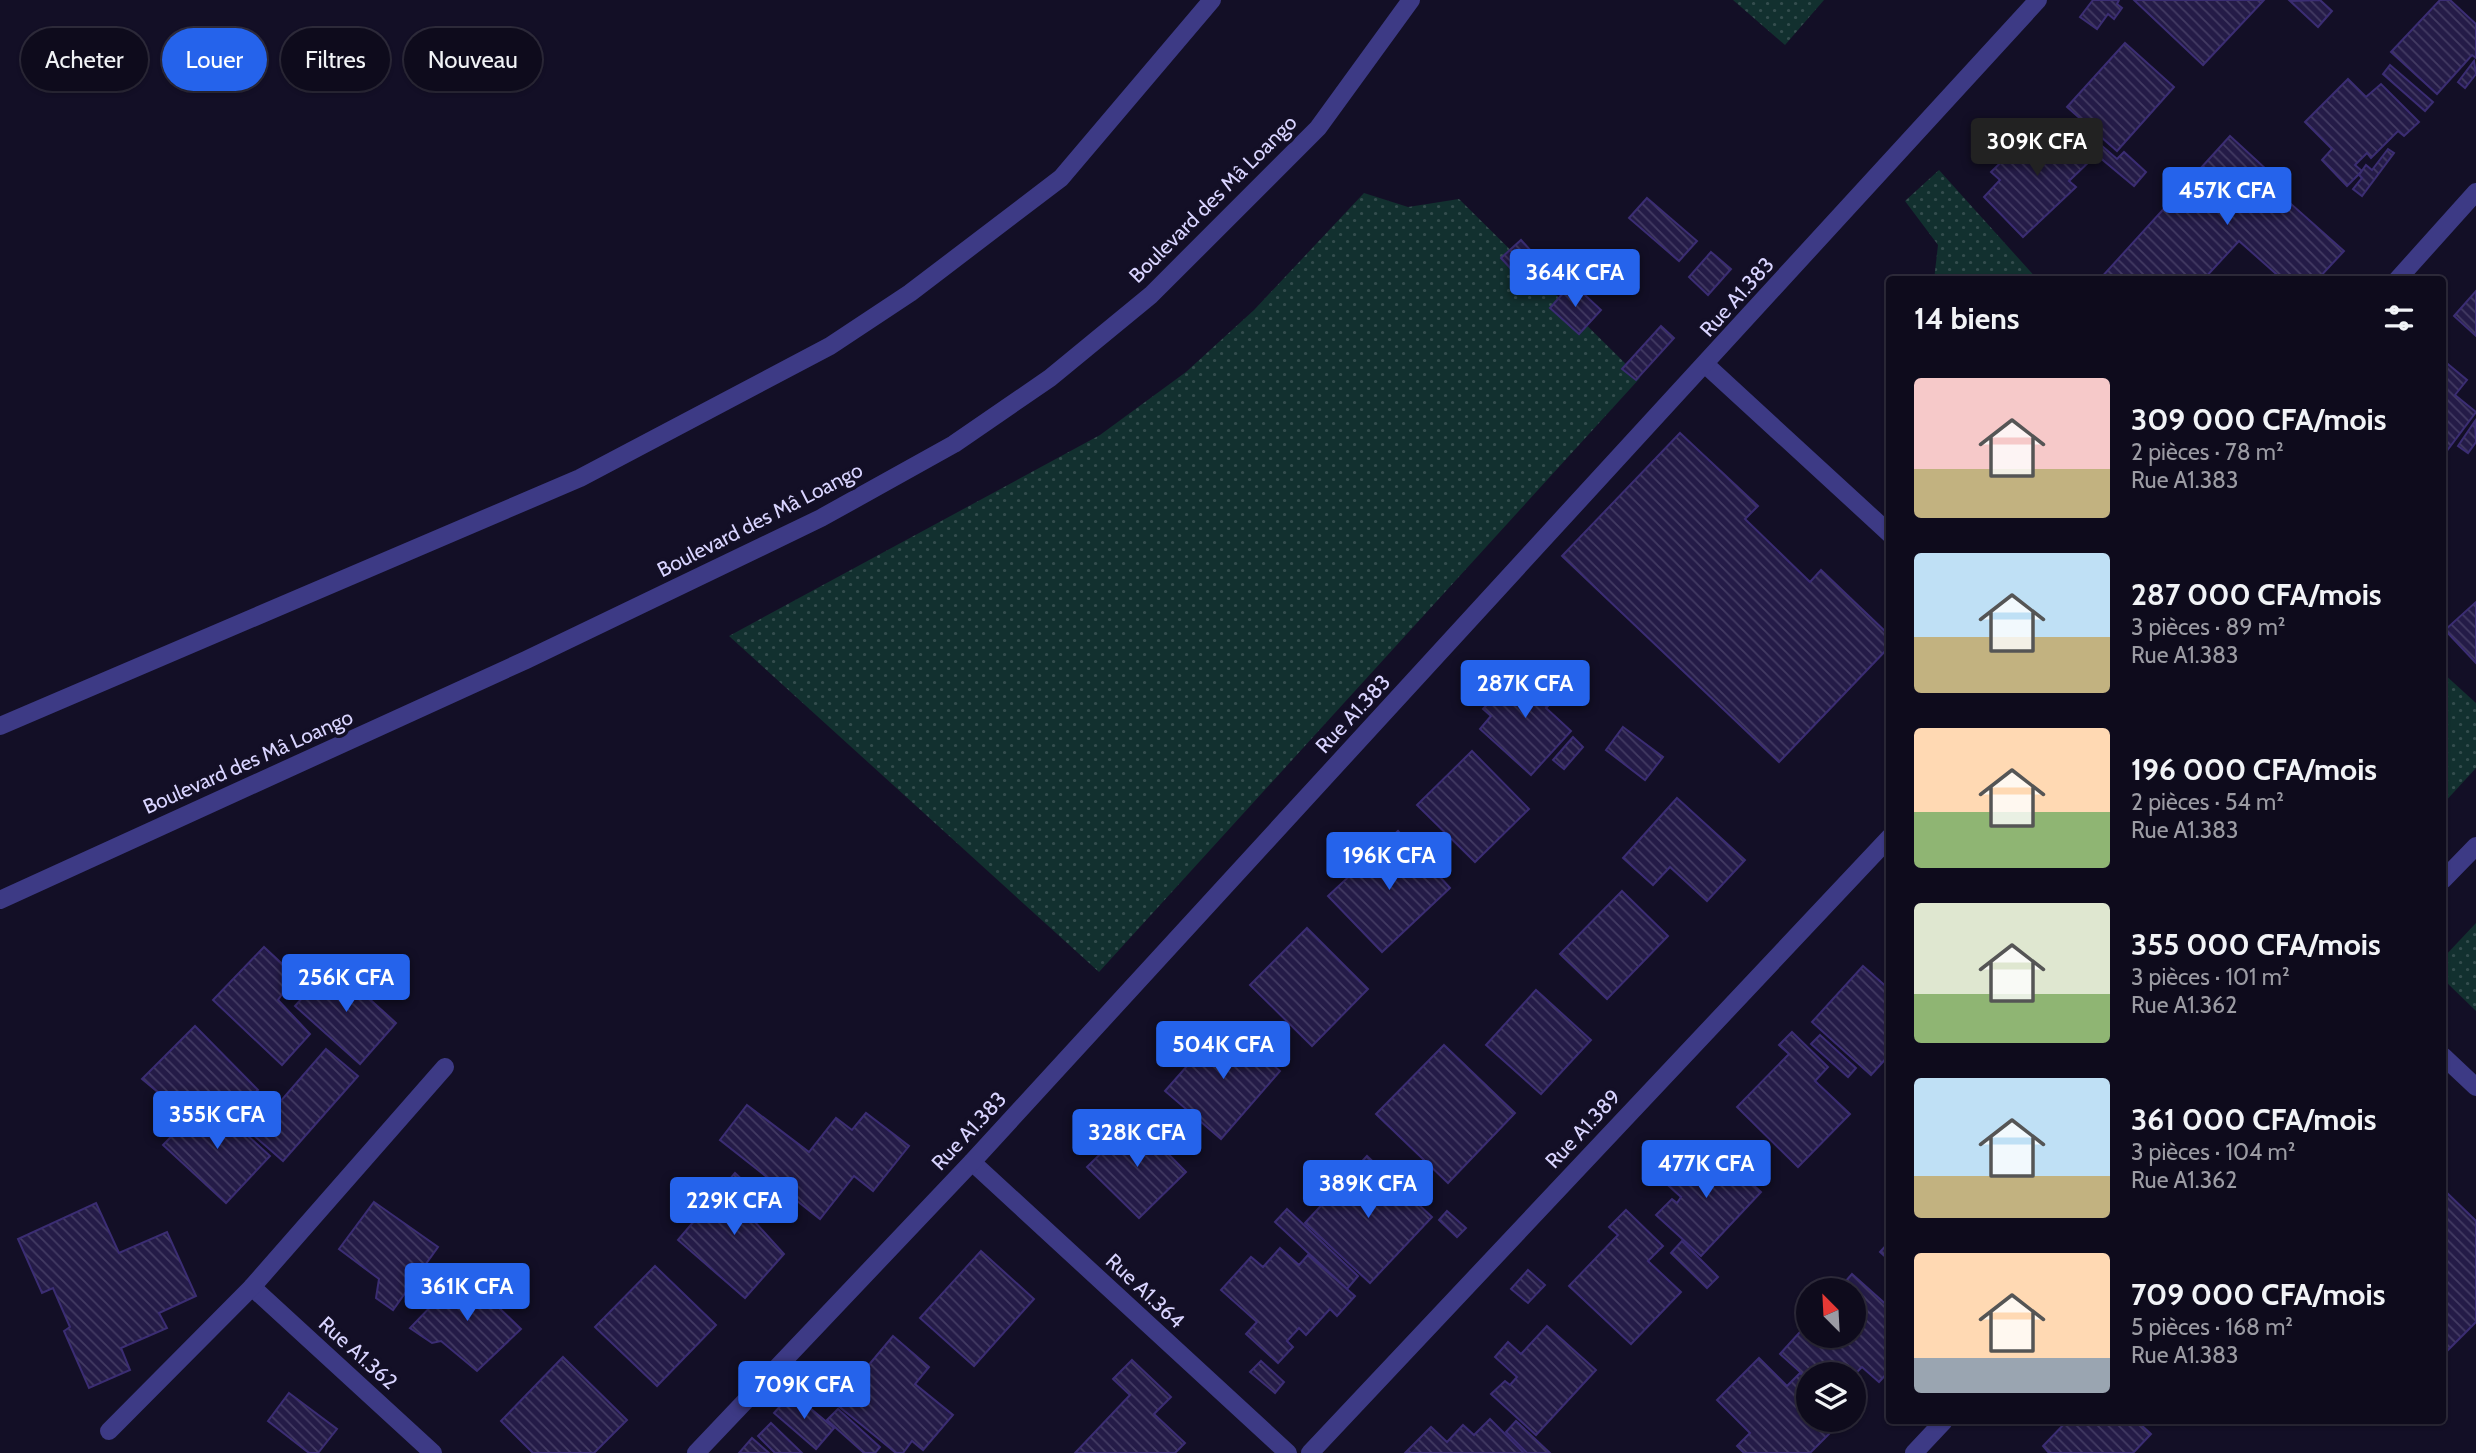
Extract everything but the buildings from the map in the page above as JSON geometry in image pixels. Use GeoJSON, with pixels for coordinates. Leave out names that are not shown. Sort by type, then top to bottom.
{"type":"FeatureCollection","features":[{"type":"Feature","properties":{"kind":"street"},"geometry":{"type":"LineString","coordinates":[[0,726],[580,478],[830,346],[910,293],[1061,178],[1212,0]]}},
{"type":"Feature","properties":{"kind":"street","name":"Boulevard des Mâ Loango"},"geometry":{"type":"LineString","coordinates":[[0,900],[526,660],[821,518],[954,444],[1050,378],[1161,285],[1318,128],[1412,0]]}},
{"type":"Feature","properties":{"kind":"street","name":"Rue A1.383"},"geometry":{"type":"LineString","coordinates":[[696,1453],[972,1162],[2038,0]]}},
{"type":"Feature","properties":{"kind":"street"},"geometry":{"type":"LineString","coordinates":[[2401,276],[2476,192]]}},
{"type":"Feature","properties":{"kind":"street"},"geometry":{"type":"LineString","coordinates":[[1706,365],[1886,530]]}},
{"type":"Feature","properties":{"kind":"street","name":"Rue A1.389"},"geometry":{"type":"LineString","coordinates":[[1310,1453],[1886,841]]}},
{"type":"Feature","properties":{"kind":"street"},"geometry":{"type":"LineString","coordinates":[[2446,877],[2476,846]]}},
{"type":"Feature","properties":{"kind":"street"},"geometry":{"type":"LineString","coordinates":[[2446,1059],[2476,1087]]}},
{"type":"Feature","properties":{"kind":"street"},"geometry":{"type":"LineString","coordinates":[[109,1431],[252,1287],[444,1067]]}},
{"type":"Feature","properties":{"kind":"street","name":"Rue A1.364"},"geometry":{"type":"LineString","coordinates":[[972,1162],[1288,1453]]}},
{"type":"Feature","properties":{"kind":"street","name":"Rue A1.362"},"geometry":{"type":"LineString","coordinates":[[252,1287],[433,1453]]}},
{"type":"Feature","properties":{"kind":"street"},"geometry":{"type":"LineString","coordinates":[[1914,1453],[1941,1424]]}},
{"type":"Feature","properties":{"kind":"green space"},"geometry":{"type":"Polygon","coordinates":[[[1733,0],[1824,0],[1785,45],[1733,0]]]}},
{"type":"Feature","properties":{"kind":"green space"},"geometry":{"type":"Polygon","coordinates":[[[1939,170],[2034,276],[1934,276],[1938,245],[1905,201],[1939,170]]]}},
{"type":"Feature","properties":{"kind":"green space"},"geometry":{"type":"Polygon","coordinates":[[[1364,193],[1408,207],[1459,199],[1640,378],[1099,972],[729,636],[1100,435],[1186,372],[1254,310],[1364,193]]]}},
{"type":"Feature","properties":{"kind":"green space"},"geometry":{"type":"Polygon","coordinates":[[[2446,676],[2476,703],[2476,768],[2446,801],[2446,676]]]}},
{"type":"Feature","properties":{"kind":"green space"},"geometry":{"type":"Polygon","coordinates":[[[2476,923],[2476,1011],[2446,982],[2446,955],[2476,923]]]}}]}
